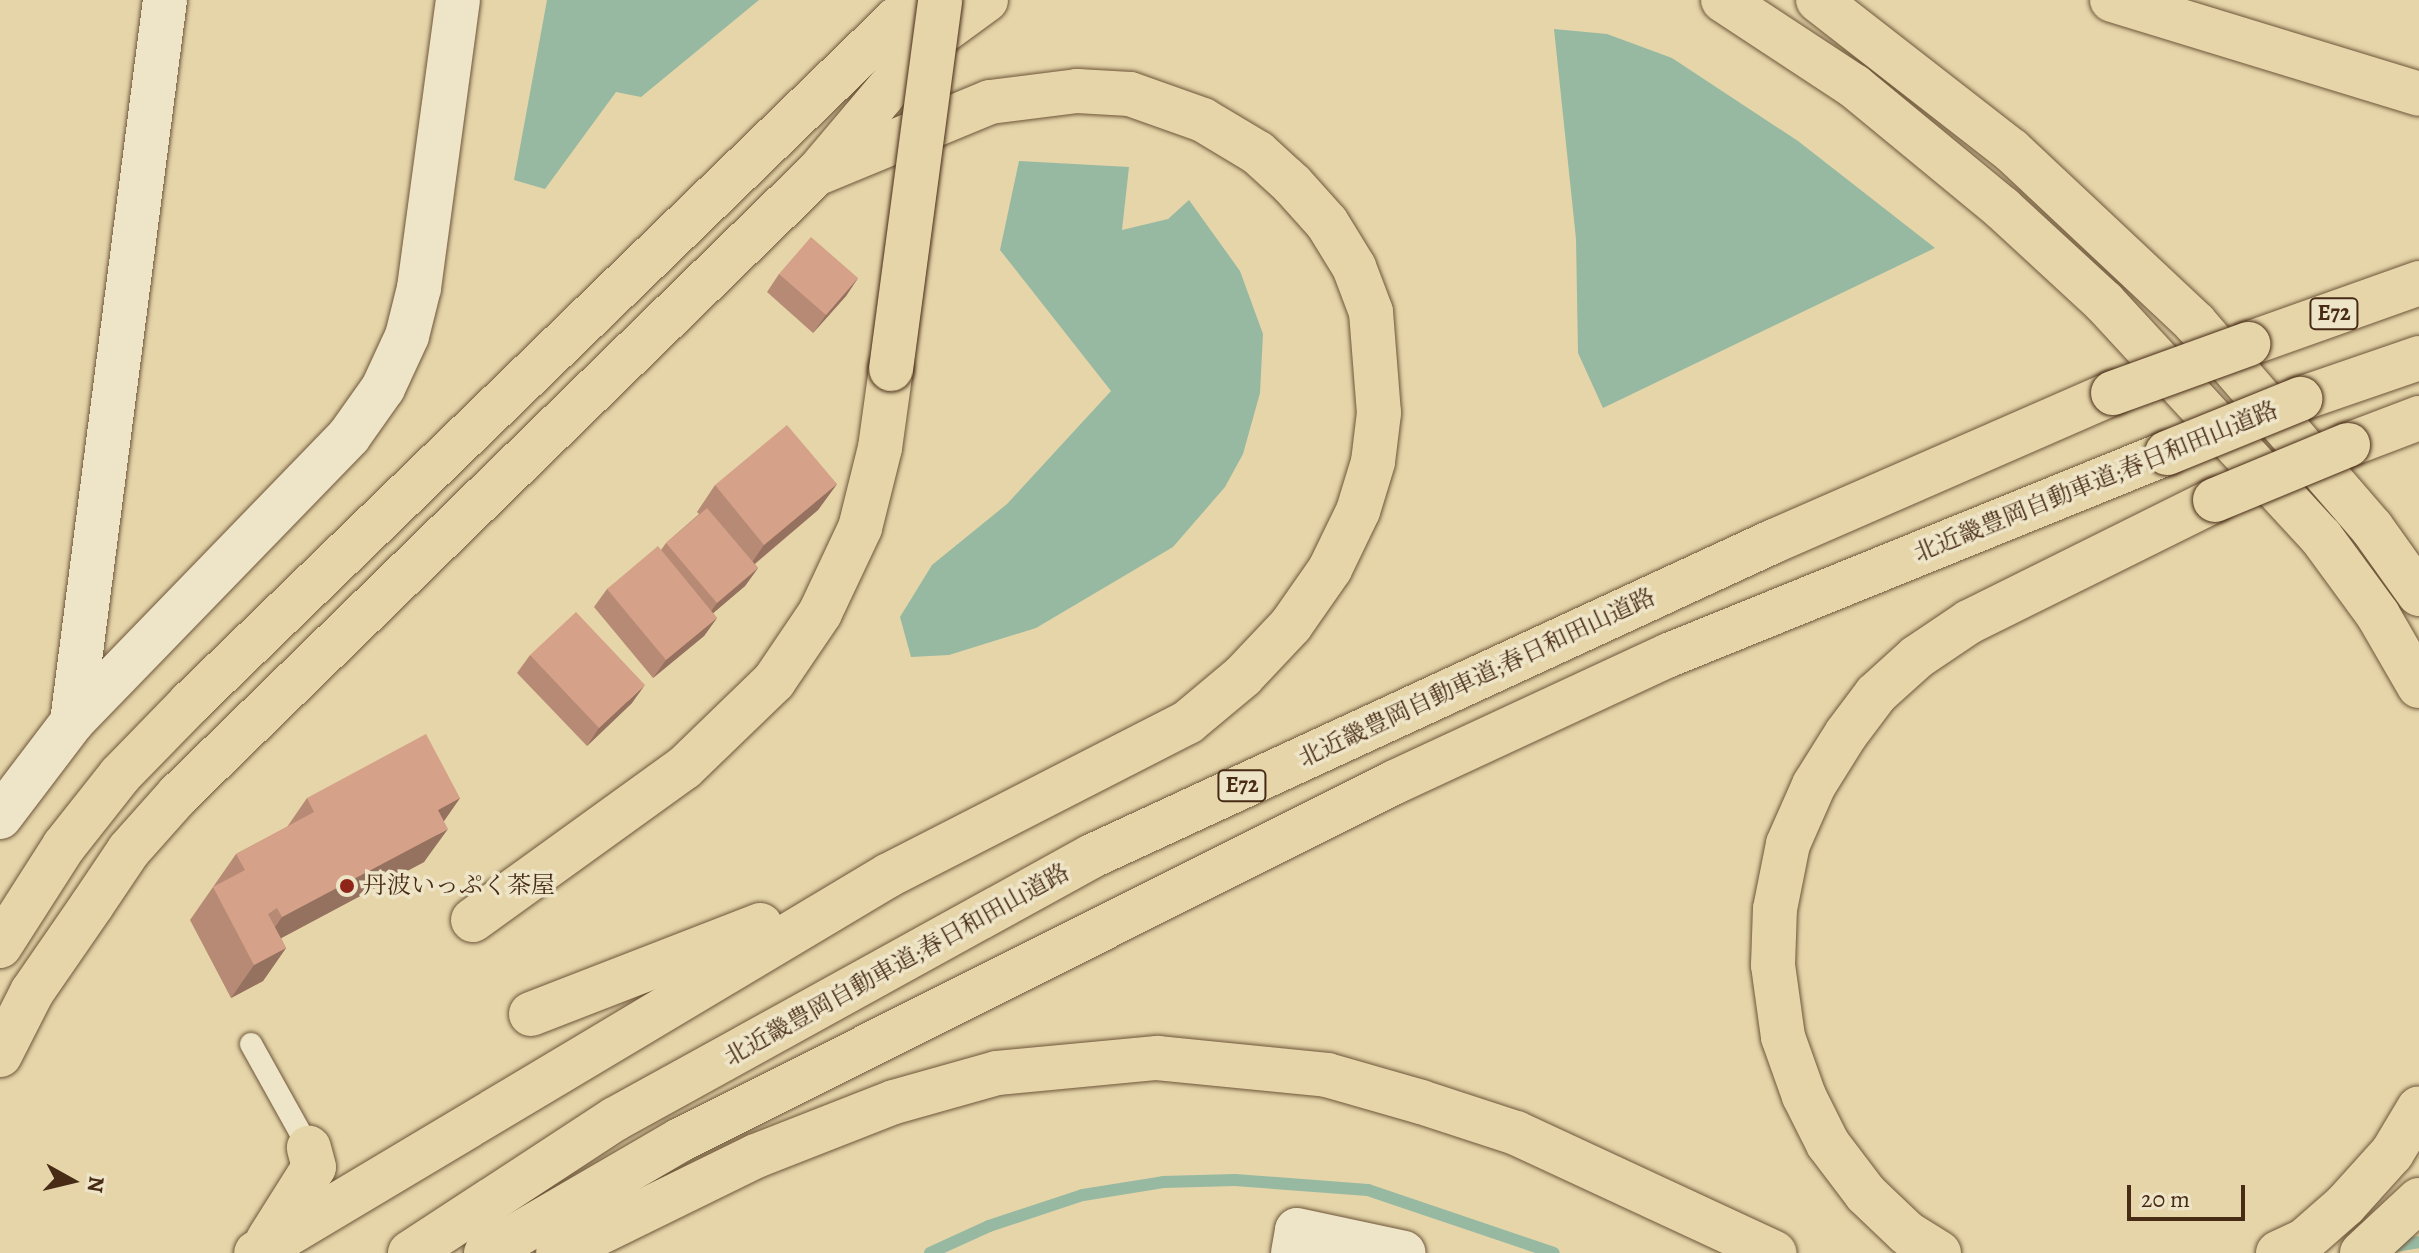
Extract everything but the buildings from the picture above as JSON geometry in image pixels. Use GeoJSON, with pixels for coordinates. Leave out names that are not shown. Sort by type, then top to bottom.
{"type":"FeatureCollection","features":[{"type":"Feature","properties":{"kind":"highway"},"geometry":{"type":"LineString","coordinates":[[473,920],[684,768],[774,681],[820,613],[860,528],[880,448],[940,0]]}},
{"type":"Feature","properties":{"kind":"highway"},"geometry":{"type":"LineString","coordinates":[[0,1055],[32,992],[107,883],[178,795],[816,174],[927,43],[986,0]]}},
{"type":"Feature","properties":{"kind":"highway"},"geometry":{"type":"LineString","coordinates":[[1723,0],[1854,86],[2002,208],[2104,302],[2321,537],[2378,615],[2419,686]]}},
{"type":"Feature","properties":{"kind":"highway"},"geometry":{"type":"LineString","coordinates":[[1818,0],[2011,150],[2195,323],[2372,528],[2419,594]]}},
{"type":"Feature","properties":{"kind":"highway"},"geometry":{"type":"LineString","coordinates":[[2112,0],[2400,90]]}},
{"type":"Feature","properties":{"kind":"highway"},"geometry":{"type":"LineString","coordinates":[[2213,0],[2400,90]]}},
{"type":"Feature","properties":{"kind":"highway"},"geometry":{"type":"LineString","coordinates":[[0,946],[64,846],[130,765],[911,6]]}},
{"type":"Feature","properties":{"kind":"highway"},"geometry":{"type":"LineString","coordinates":[[259,1251],[889,875],[1188,722],[1243,676],[1291,625],[1330,569],[1358,511],[1373,462],[1379,362],[1371,312],[1354,267],[1327,223],[1292,184],[1258,153],[1203,120],[1130,94],[1034,93],[990,102],[816,174]]}},
{"type":"Feature","properties":{"kind":"highway","name":"北近畿豊岡自動車道;春日和田山道路"},"geometry":{"type":"LineString","coordinates":[[410,1253],[615,1119],[1092,856],[1760,548],[2113,393],[2419,283]]}},
{"type":"Feature","properties":{"kind":"highway","name":"北近畿豊岡自動車道;春日和田山道路"},"geometry":{"type":"LineString","coordinates":[[486,1253],[680,1140],[1395,782],[1669,655],[2300,399],[2419,358]]}},
{"type":"Feature","properties":{"kind":"highway"},"geometry":{"type":"LineString","coordinates":[[1939,1253],[1908,1234],[1866,1194],[1828,1144],[1804,1096],[1783,1037],[1773,965],[1775,909],[1788,844],[1814,785],[1876,694],[1917,657],[1969,622],[2215,500],[2419,418]]}},
{"type":"Feature","properties":{"kind":"highway"},"geometry":{"type":"LineString","coordinates":[[531,1014],[889,875]]}},
{"type":"Feature","properties":{"kind":"highway"},"geometry":{"type":"LineString","coordinates":[[558,1253],[756,1156],[894,1102],[997,1073],[1157,1058],[1327,1075],[1421,1102],[1516,1133],[1775,1253]]}},
{"type":"Feature","properties":{"kind":"highway"},"geometry":{"type":"LineString","coordinates":[[2278,1253],[2304,1241],[2345,1205],[2392,1153],[2419,1108]]}},
{"type":"Feature","properties":{"kind":"highway"},"geometry":{"type":"LineString","coordinates":[[259,1251],[314,1167],[309,1148]]}},
{"type":"Feature","properties":{"kind":"highway"},"geometry":{"type":"LineString","coordinates":[[2362,1253],[2419,1200]]}},
{"type":"Feature","properties":{"kind":"street"},"geometry":{"type":"LineString","coordinates":[[72,722],[165,0]]}},
{"type":"Feature","properties":{"kind":"street"},"geometry":{"type":"LineString","coordinates":[[0,817],[72,722],[349,436],[383,388],[407,336],[419,288],[458,0]]}},
{"type":"Feature","properties":{"kind":"street"},"geometry":{"type":"LineString","coordinates":[[1293,1253],[1297,1230],[1404,1253]]}},
{"type":"Feature","properties":{"kind":"lane"},"geometry":{"type":"LineString","coordinates":[[251,1044],[309,1148]]}},
{"type":"Feature","properties":{"kind":"shaded area"},"geometry":{"type":"Polygon","coordinates":[[[547,0],[759,0],[641,97],[616,92],[545,189],[514,180],[547,0]]]}},
{"type":"Feature","properties":{"kind":"shaded area"},"geometry":{"type":"Polygon","coordinates":[[[1554,29],[1607,34],[1672,58],[1798,141],[1935,248],[1603,408],[1578,353],[1576,239],[1554,29]]]}},
{"type":"Feature","properties":{"kind":"shaded area"},"geometry":{"type":"Polygon","coordinates":[[[1019,161],[1129,167],[1122,230],[1168,219],[1189,200],[1240,271],[1263,334],[1260,393],[1243,454],[1225,487],[1173,547],[1036,628],[949,655],[911,657],[900,617],[932,565],[1007,504],[1111,391],[1000,250],[1019,161]]]}},
{"type":"Feature","properties":{"kind":"waterway"},"geometry":{"type":"LineString","coordinates":[[930,1253],[989,1226],[1083,1195],[1163,1182],[1235,1180],[1368,1190],[1554,1253]]}},
{"type":"Feature","properties":{"kind":"waterway"},"geometry":{"type":"LineString","coordinates":[[2388,1247],[2419,1242]]}},
{"type":"Feature","properties":{"kind":"place","name":"丹波いっぷく茶屋"},"geometry":{"type":"Point","coordinates":[347,886]}}]}
